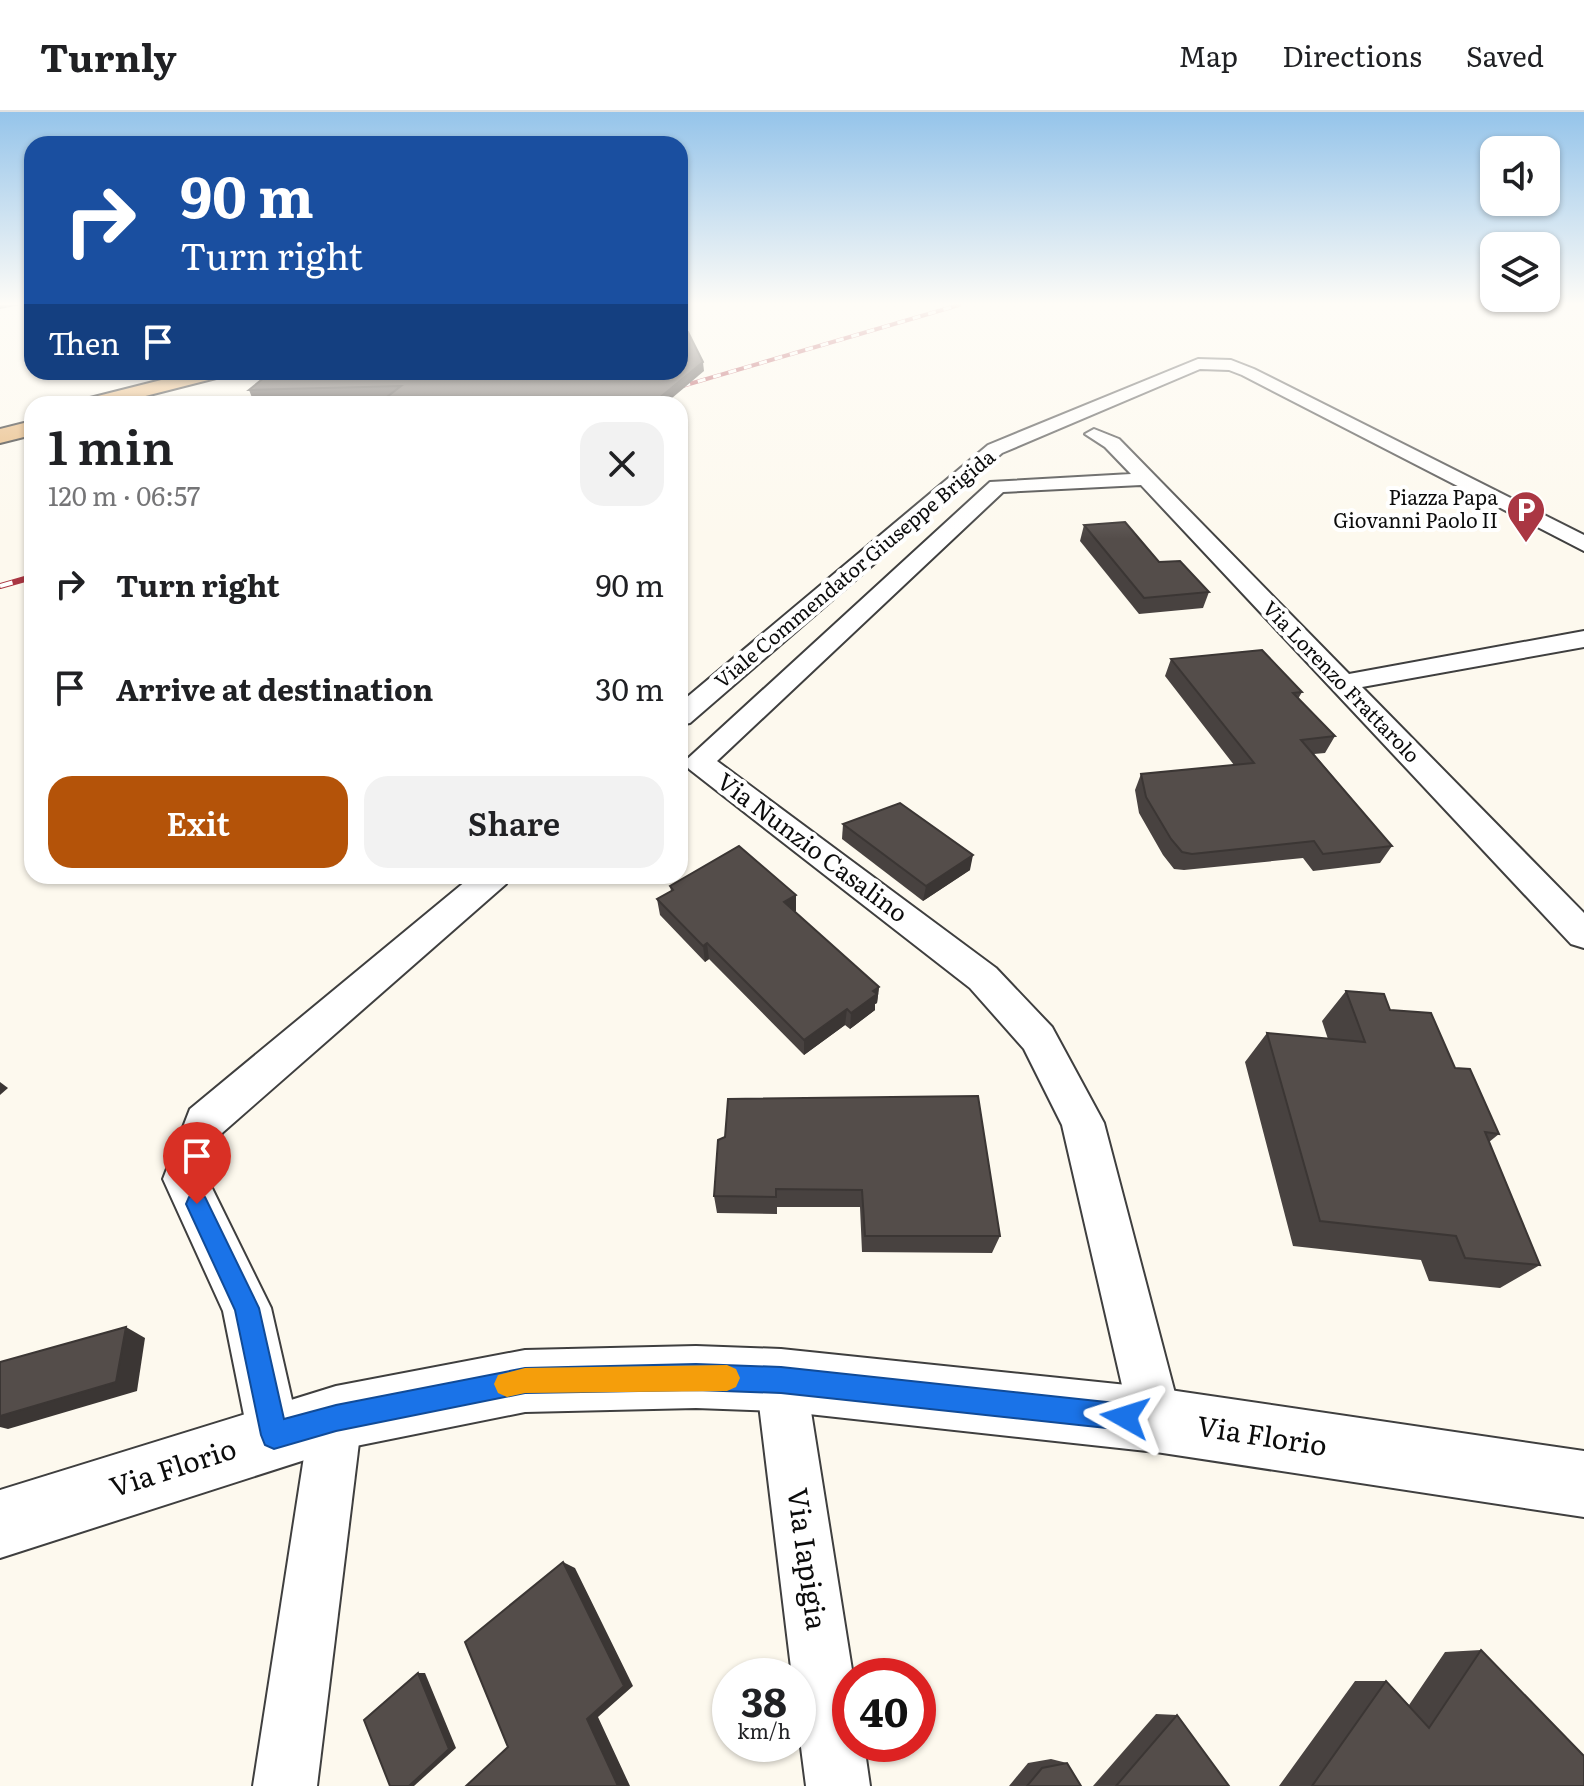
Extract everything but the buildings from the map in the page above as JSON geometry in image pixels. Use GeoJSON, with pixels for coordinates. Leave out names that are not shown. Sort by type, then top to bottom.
{"type":"FeatureCollection","features":[{"type":"Feature","properties":{"kind":"highway"},"geometry":{"type":"LineString","coordinates":[[121,396],[173,383]]}},
{"type":"Feature","properties":{"kind":"highway"},"geometry":{"type":"LineString","coordinates":[[157,396],[207,383]]}},
{"type":"Feature","properties":{"kind":"highway"},"geometry":{"type":"LineString","coordinates":[[0,426],[24,420]]}},
{"type":"Feature","properties":{"kind":"highway"},"geometry":{"type":"LineString","coordinates":[[0,436],[24,430]]}},
{"type":"Feature","properties":{"kind":"street","name":"Viale Commendator Giuseppe Brigida"},"geometry":{"type":"LineString","coordinates":[[688,710],[995,449],[1152,383]]}},
{"type":"Feature","properties":{"kind":"street","name":"Viale Commendator Giuseppe Brigida"},"geometry":{"type":"LineString","coordinates":[[1270,383],[1584,544]]}},
{"type":"Feature","properties":{"kind":"street","name":"Via Lorenzo Frattarolo"},"geometry":{"type":"LineString","coordinates":[[1094,434],[1112,443],[1584,935]]}},
{"type":"Feature","properties":{"kind":"street","name":"Via Nunzio Casalino"},"geometry":{"type":"LineString","coordinates":[[1147,479],[997,486],[699,762],[983,978],[1038,1038],[1083,1123],[1156,1420]]}},
{"type":"Feature","properties":{"kind":"street"},"geometry":{"type":"LineString","coordinates":[[1342,683],[1573,641],[1584,669]]}},
{"type":"Feature","properties":{"kind":"street"},"geometry":{"type":"LineString","coordinates":[[274,1435],[247,1308],[185,1179],[205,1122],[485,884]]}},
{"type":"Feature","properties":{"kind":"street","name":"Via Florio"},"geometry":{"type":"LineString","coordinates":[[0,1524],[274,1435],[336,1418],[525,1381],[696,1377],[781,1380],[1156,1420],[1584,1484]]}},
{"type":"Feature","properties":{"kind":"street","name":"Via Iapigia"},"geometry":{"type":"LineString","coordinates":[[781,1380],[838,1786]]}},
{"type":"Feature","properties":{"kind":"street"},"geometry":{"type":"LineString","coordinates":[[285,1786],[336,1418]]}},
{"type":"Feature","properties":{"kind":"railway"},"geometry":{"type":"LineString","coordinates":[[648,396],[692,383]]}},
{"type":"Feature","properties":{"kind":"railway"},"geometry":{"type":"LineString","coordinates":[[0,586],[24,579]]}},
{"type":"Feature","properties":{"kind":"slow traffic"},"geometry":{"type":"LineString","coordinates":[[507,1384],[525,1381],[727,1378]]}},
{"type":"Feature","properties":{"kind":"place","name":"Piazza Papa Giovanni Paolo II"},"geometry":{"type":"Point","coordinates":[1526,544]}},
{"type":"Feature","properties":{"kind":"route"},"geometry":{"type":"LineString","coordinates":[[197,1204],[247,1308],[274,1435],[336,1418],[525,1381],[696,1377],[781,1380],[1125,1417]]}}]}
